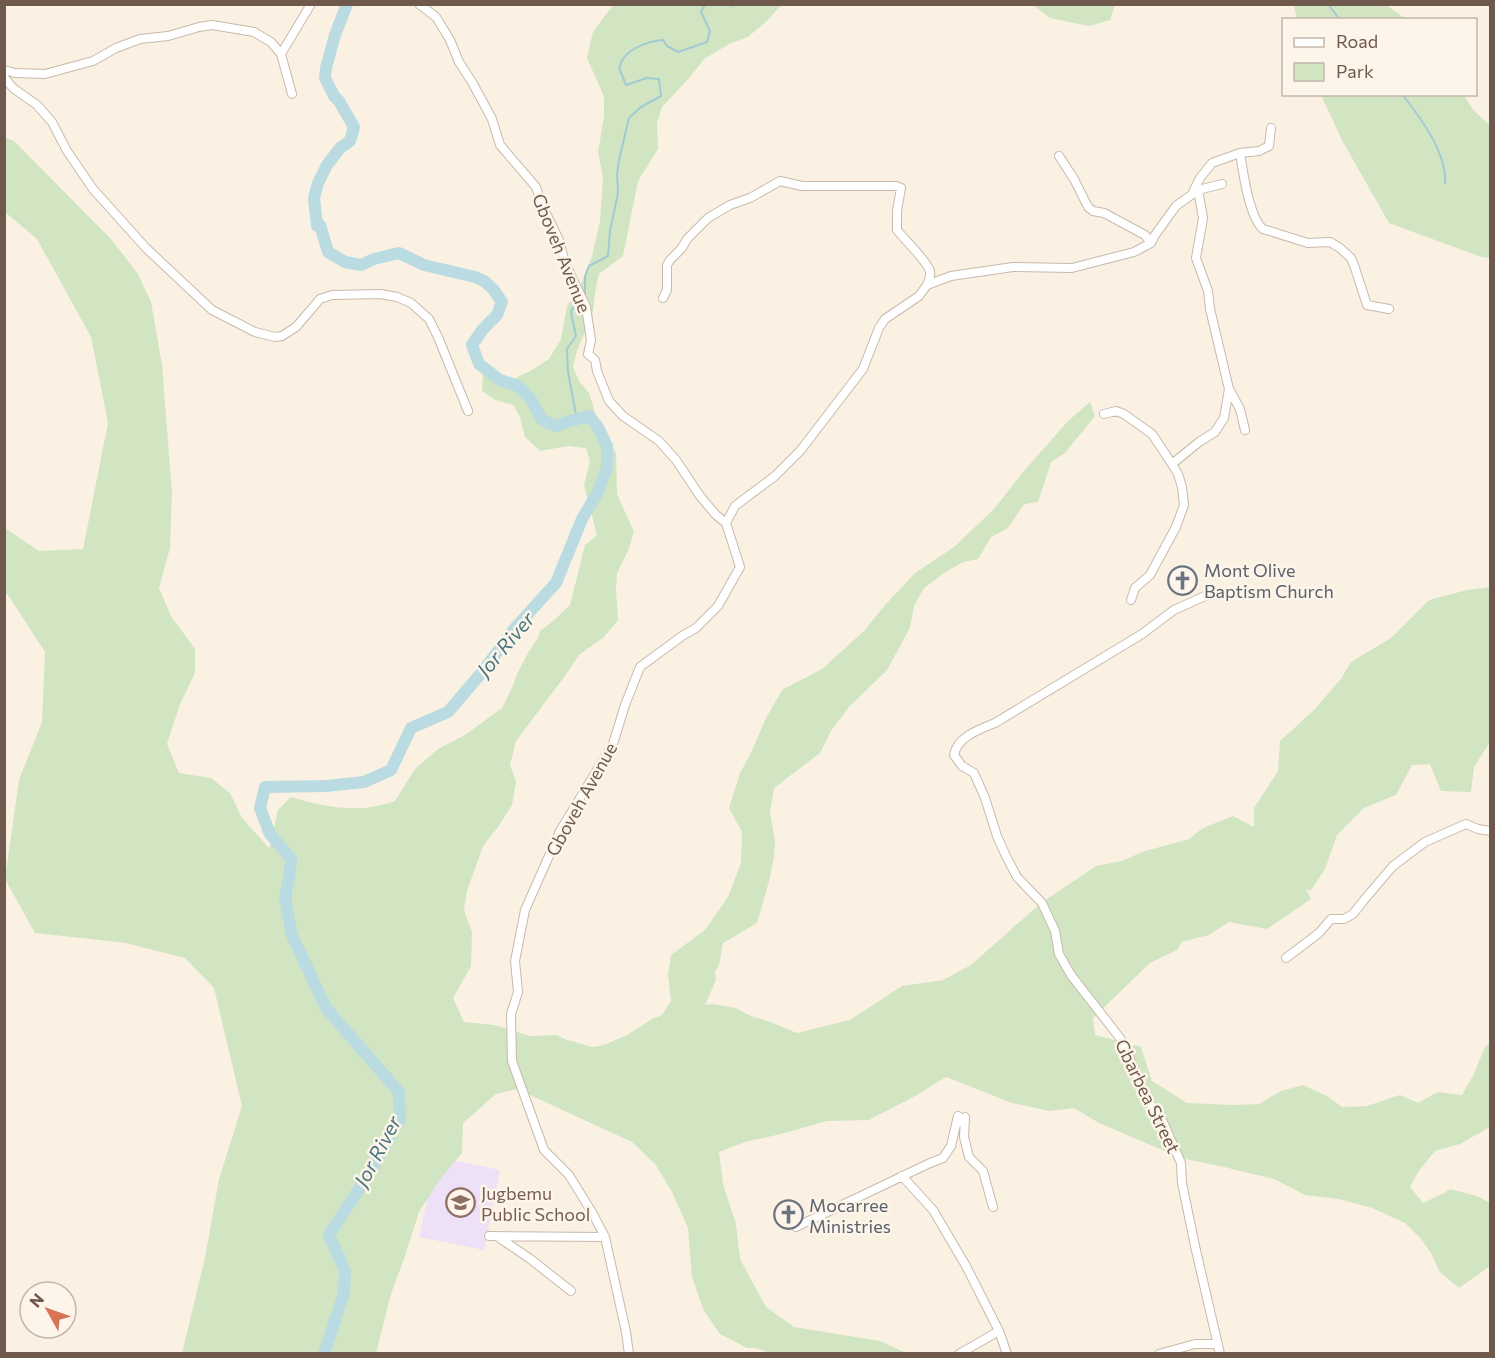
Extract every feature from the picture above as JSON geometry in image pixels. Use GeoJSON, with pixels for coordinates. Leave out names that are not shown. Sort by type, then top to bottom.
{"type":"FeatureCollection","features":[{"type":"Feature","properties":{"kind":"street"},"geometry":{"type":"LineString","coordinates":[[281,54],[311,4]]}},
{"type":"Feature","properties":{"kind":"street","name":"Gboveh Avenue"},"geometry":{"type":"LineString","coordinates":[[419,4],[436,17],[450,40],[459,62],[492,119],[500,145],[536,187],[542,206],[559,240],[565,263],[586,308],[591,340],[588,354],[595,360],[609,402],[623,416],[659,441],[676,460],[700,496],[726,523],[740,567],[718,606],[696,628],[640,667],[613,744],[560,831],[525,910],[515,961],[518,992],[511,1014],[512,1061],[544,1150],[569,1175],[604,1237],[629,1353]]}},
{"type":"Feature","properties":{"kind":"street"},"geometry":{"type":"LineString","coordinates":[[4,70],[15,73],[45,74],[93,61],[116,48],[140,39],[168,36],[212,25],[254,32],[271,42],[281,54],[292,94]]}},
{"type":"Feature","properties":{"kind":"street"},"geometry":{"type":"LineString","coordinates":[[4,77],[14,88],[37,105],[52,122],[66,151],[93,189],[146,248],[212,310],[255,332],[275,337],[282,336],[296,327],[320,299],[332,295],[381,294],[397,297],[411,303],[429,319],[468,411]]}},
{"type":"Feature","properties":{"kind":"street"},"geometry":{"type":"LineString","coordinates":[[1191,196],[1200,178],[1212,163],[1240,153],[1259,151],[1269,146],[1271,128]]}},
{"type":"Feature","properties":{"kind":"street"},"geometry":{"type":"LineString","coordinates":[[1240,153],[1250,205],[1257,224],[1263,229],[1308,243],[1330,242],[1340,248],[1351,258],[1368,305],[1389,309]]}},
{"type":"Feature","properties":{"kind":"street"},"geometry":{"type":"LineString","coordinates":[[1059,156],[1088,207],[1144,235],[1151,243]]}},
{"type":"Feature","properties":{"kind":"street"},"geometry":{"type":"LineString","coordinates":[[663,298],[667,290],[667,265],[688,238],[708,218],[780,181],[802,186],[896,186],[901,188],[897,211],[897,230],[930,270],[930,278],[919,296],[885,319],[879,328],[863,369],[800,451],[775,476],[735,506],[726,523]]}},
{"type":"Feature","properties":{"kind":"street"},"geometry":{"type":"LineString","coordinates":[[927,285],[951,276],[1013,267],[1072,268],[1134,252],[1151,243],[1176,206],[1198,190],[1222,184]]}},
{"type":"Feature","properties":{"kind":"street"},"geometry":{"type":"LineString","coordinates":[[1198,190],[1203,218],[1196,258],[1208,291],[1228,389],[1240,409],[1245,430]]}},
{"type":"Feature","properties":{"kind":"street"},"geometry":{"type":"LineString","coordinates":[[1172,464],[1198,442],[1215,432],[1224,417],[1228,389]]}},
{"type":"Feature","properties":{"kind":"street"},"geometry":{"type":"LineString","coordinates":[[1104,414],[1116,411],[1124,414],[1152,434],[1178,474],[1182,487],[1184,505],[1176,527],[1150,575],[1135,588],[1131,600]]}},
{"type":"Feature","properties":{"kind":"street","name":"Gbarbea Street"},"geometry":{"type":"LineString","coordinates":[[1205,596],[1174,610],[1133,640],[995,723],[972,733],[955,750],[954,755],[962,766],[974,773],[986,798],[997,836],[1017,877],[1042,903],[1055,931],[1059,954],[1071,975],[1123,1042],[1145,1096],[1163,1122],[1180,1163],[1182,1183],[1220,1353]]}},
{"type":"Feature","properties":{"kind":"street"},"geometry":{"type":"LineString","coordinates":[[1286,958],[1319,933],[1331,919],[1344,919],[1353,914],[1393,866],[1425,842],[1466,824],[1491,831]]}},
{"type":"Feature","properties":{"kind":"street"},"geometry":{"type":"LineString","coordinates":[[796,1227],[930,1162],[943,1158],[951,1146],[957,1120],[965,1117],[964,1137],[969,1157],[983,1171],[993,1207]]}},
{"type":"Feature","properties":{"kind":"street"},"geometry":{"type":"LineString","coordinates":[[902,1176],[933,1209],[966,1266],[999,1331],[1007,1353]]}},
{"type":"Feature","properties":{"kind":"street"},"geometry":{"type":"LineString","coordinates":[[571,1291],[529,1258],[493,1236],[604,1237]]}},
{"type":"Feature","properties":{"kind":"street"},"geometry":{"type":"LineString","coordinates":[[959,1353],[999,1331]]}},
{"type":"Feature","properties":{"kind":"street"},"geometry":{"type":"LineString","coordinates":[[1159,1353],[1195,1344],[1217,1344]]}},
{"type":"Feature","properties":{"kind":"shaded area","name":"Jugbemu Public School"},"geometry":{"type":"Polygon","coordinates":[[[436,1157],[500,1170],[484,1250],[419,1237],[436,1157]]]}},
{"type":"Feature","properties":{"kind":"green space"},"geometry":{"type":"Polygon","coordinates":[[[615,5],[781,5],[748,37],[729,44],[704,59],[662,107],[657,123],[658,149],[638,181],[623,256],[599,274],[593,312],[573,367],[579,381],[589,393],[600,428],[616,453],[617,494],[634,532],[617,573],[618,620],[604,637],[579,655],[516,741],[510,765],[516,782],[512,805],[483,846],[467,891],[464,910],[472,932],[471,966],[453,998],[464,1022],[495,1025],[530,1036],[557,1035],[593,1047],[627,1035],[662,1015],[671,1001],[668,975],[671,955],[705,930],[728,897],[741,863],[742,832],[729,808],[740,773],[782,690],[822,669],[864,631],[915,573],[954,547],[994,509],[1068,421],[1090,402],[1095,416],[1065,453],[1051,462],[1038,502],[1024,504],[1008,528],[991,537],[978,559],[963,562],[924,588],[914,606],[910,628],[887,670],[849,707],[831,731],[820,753],[774,788],[770,812],[775,841],[774,856],[757,923],[723,943],[719,965],[715,972],[716,980],[705,1005],[736,1008],[797,1033],[850,1020],[902,986],[943,980],[971,965],[1041,903],[1096,866],[1122,861],[1142,852],[1189,839],[1203,828],[1233,816],[1254,827],[1254,808],[1278,771],[1280,741],[1314,710],[1341,679],[1351,662],[1391,638],[1429,600],[1467,590],[1490,587],[1490,742],[1474,767],[1471,792],[1441,791],[1430,764],[1412,765],[1396,795],[1364,808],[1337,835],[1325,869],[1311,890],[1306,890],[1311,899],[1267,929],[1229,922],[1209,935],[1182,942],[1177,950],[1150,963],[1093,1018],[1095,1035],[1141,1047],[1152,1081],[1187,1103],[1259,1104],[1281,1091],[1303,1085],[1327,1096],[1342,1107],[1367,1106],[1400,1095],[1418,1103],[1438,1092],[1462,1095],[1484,1049],[1490,1042],[1490,1127],[1460,1144],[1435,1151],[1418,1172],[1410,1187],[1423,1203],[1450,1189],[1477,1196],[1490,1203],[1490,1266],[1459,1288],[1440,1272],[1421,1239],[1405,1223],[1372,1208],[1339,1199],[1305,1195],[1274,1179],[1181,1158],[1099,1123],[1074,1108],[1049,1111],[1012,1103],[946,1077],[869,1120],[827,1121],[745,1142],[719,1152],[723,1184],[736,1224],[740,1259],[766,1307],[794,1327],[880,1341],[906,1353],[771,1353],[747,1348],[720,1334],[704,1311],[692,1277],[688,1228],[672,1192],[655,1164],[632,1142],[517,1089],[496,1094],[463,1123],[462,1153],[441,1178],[419,1212],[391,1294],[376,1353],[182,1353],[205,1258],[219,1179],[242,1106],[214,988],[185,958],[126,943],[35,933],[5,879],[19,780],[42,722],[45,652],[5,592],[5,528],[39,551],[83,549],[108,423],[91,337],[37,239],[5,212],[4,137],[14,141],[111,239],[138,274],[151,302],[162,365],[172,493],[170,548],[159,588],[171,616],[195,649],[195,673],[180,704],[167,744],[179,773],[211,778],[230,793],[242,818],[269,848],[278,810],[291,797],[341,808],[375,807],[395,801],[415,769],[438,749],[465,735],[502,708],[540,631],[570,605],[585,545],[597,535],[584,485],[590,461],[586,448],[568,446],[540,451],[525,437],[520,417],[513,405],[495,400],[482,391],[483,367],[507,382],[549,359],[561,339],[567,306],[580,287],[592,256],[600,221],[603,177],[598,152],[604,116],[604,97],[587,58],[593,32],[615,5]]]}},
{"type":"Feature","properties":{"kind":"green space"},"geometry":{"type":"Polygon","coordinates":[[[1033,5],[1115,5],[1110,20],[1089,26],[1050,18],[1033,5]]]}},
{"type":"Feature","properties":{"kind":"green space"},"geometry":{"type":"Polygon","coordinates":[[[1294,5],[1386,5],[1405,18],[1297,18],[1294,5]]]}},
{"type":"Feature","properties":{"kind":"green space"},"geometry":{"type":"Polygon","coordinates":[[[1321,96],[1465,96],[1474,111],[1490,125],[1490,258],[1481,257],[1389,223],[1343,142],[1321,96]]]}},
{"type":"Feature","properties":{"kind":"waterway","name":"Jor River"},"geometry":{"type":"LineString","coordinates":[[324,1354],[344,1293],[345,1271],[329,1235],[372,1169],[400,1118],[399,1092],[326,1008],[292,935],[285,898],[291,859],[270,834],[260,808],[265,787],[326,786],[364,782],[391,770],[411,728],[448,712],[515,628],[556,583],[582,519],[598,492],[607,467],[607,446],[598,427],[589,416],[556,426],[542,420],[530,398],[518,386],[500,380],[479,364],[472,345],[497,315],[502,302],[484,281],[424,265],[399,253],[374,259],[361,265],[345,262],[328,252],[320,225],[317,226],[314,198],[327,165],[340,148],[350,141],[354,127],[325,78],[335,35],[347,4]]}},
{"type":"Feature","properties":{"kind":"waterway"},"geometry":{"type":"LineString","coordinates":[[583,296],[585,296],[585,276],[589,266],[608,256],[610,231],[618,193],[619,160],[629,118],[641,107],[661,96],[659,79],[647,78],[626,85],[619,68],[626,55],[641,45],[663,40],[667,46],[678,52],[707,42],[710,31],[701,12],[705,4]]}},
{"type":"Feature","properties":{"kind":"waterway"},"geometry":{"type":"LineString","coordinates":[[731,4],[733,6],[736,4]]}},
{"type":"Feature","properties":{"kind":"waterway"},"geometry":{"type":"LineString","coordinates":[[1328,4],[1338,18]]}},
{"type":"Feature","properties":{"kind":"waterway"},"geometry":{"type":"LineString","coordinates":[[1403,96],[1424,124],[1437,148],[1442,160],[1445,183]]}},
{"type":"Feature","properties":{"kind":"waterway"},"geometry":{"type":"LineString","coordinates":[[578,297],[571,312],[576,336],[567,349],[568,372],[577,420],[589,416]]}},
{"type":"Feature","properties":{"kind":"place","name":"Mont Olive Baptism Church"},"geometry":{"type":"Point","coordinates":[1183,580]}},
{"type":"Feature","properties":{"kind":"place","name":"Jugbemu Public School"},"geometry":{"type":"Point","coordinates":[460,1203]}},
{"type":"Feature","properties":{"kind":"place","name":"Mocarree Ministries"},"geometry":{"type":"Point","coordinates":[788,1215]}}]}
